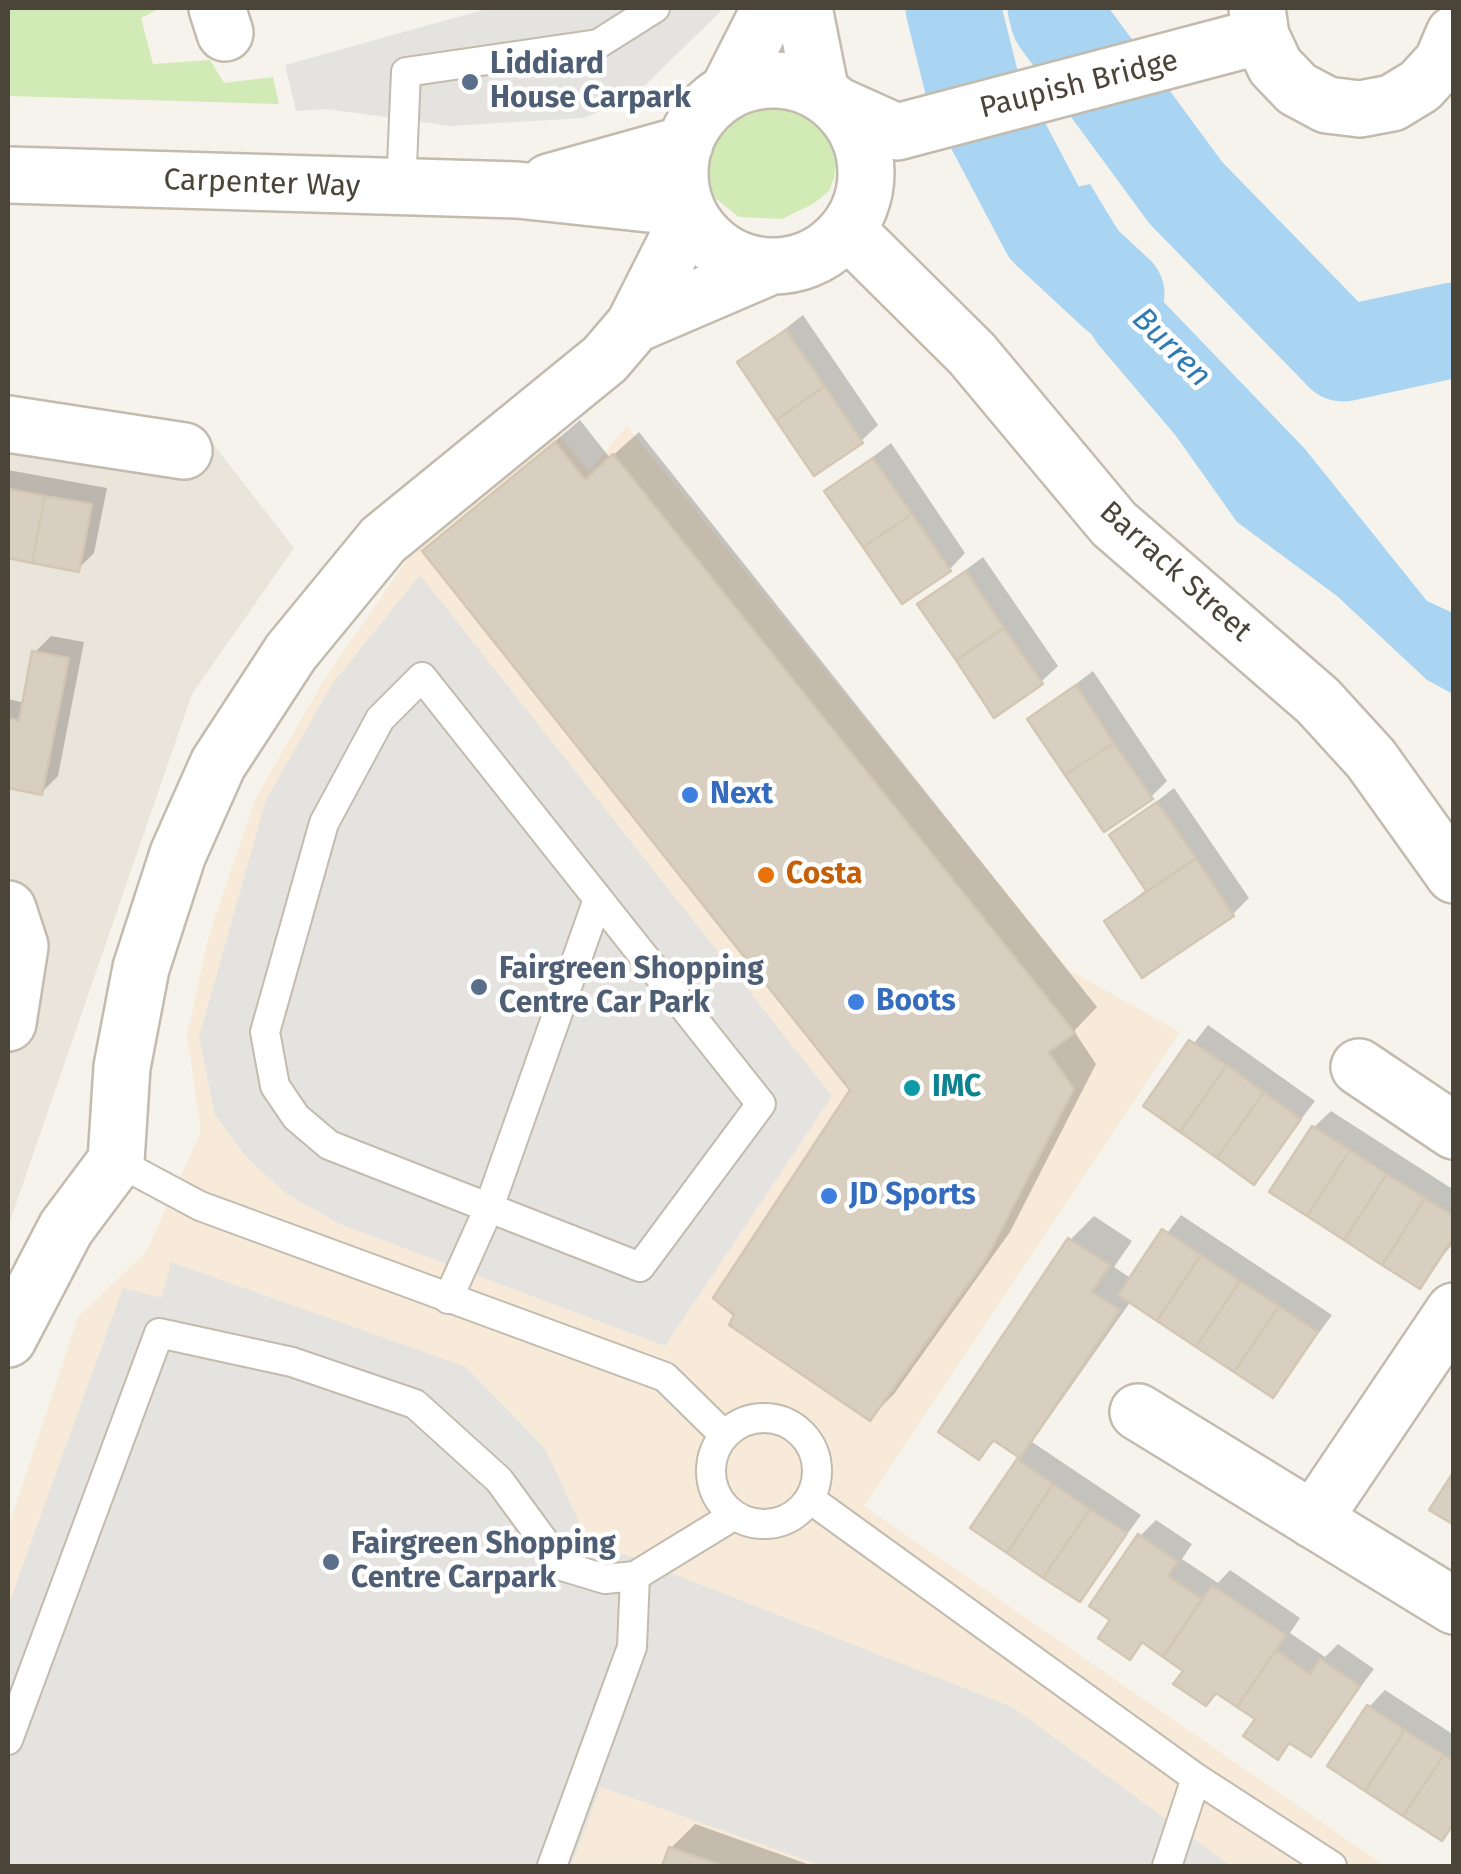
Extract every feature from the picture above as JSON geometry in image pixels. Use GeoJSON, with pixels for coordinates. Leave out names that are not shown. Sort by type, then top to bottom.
{"type":"FeatureCollection","features":[{"type":"Feature","properties":{"kind":"street"},"geometry":{"type":"LineString","coordinates":[[728,91],[770,8]]}},
{"type":"Feature","properties":{"kind":"street"},"geometry":{"type":"LineString","coordinates":[[804,8],[829,100],[860,137],[867,180]]}},
{"type":"Feature","properties":{"kind":"street"},"geometry":{"type":"LineString","coordinates":[[1245,32],[1298,90],[1327,105],[1360,109],[1392,103],[1420,86],[1442,62],[1454,34]]}},
{"type":"Feature","properties":{"kind":"street","name":"Paupish Bridge"},"geometry":{"type":"LineString","coordinates":[[897,132],[1245,32]]}},
{"type":"Feature","properties":{"kind":"street"},"geometry":{"type":"LineString","coordinates":[[634,324],[767,268],[798,264],[825,252],[848,231],[860,210],[867,180],[897,132],[784,80],[755,81],[728,91],[705,109],[685,144],[680,188],[688,212],[712,245],[737,260],[767,268]]}},
{"type":"Feature","properties":{"kind":"street","name":"Carpenter Way"},"geometry":{"type":"LineString","coordinates":[[517,190],[685,144]]}},
{"type":"Feature","properties":{"kind":"street","name":"Carpenter Way"},"geometry":{"type":"LineString","coordinates":[[8,175],[517,190],[688,212]]}},
{"type":"Feature","properties":{"kind":"street"},"geometry":{"type":"LineString","coordinates":[[8,1338],[66,1228],[116,1162],[122,1067],[141,968],[178,854],[218,764],[291,652],[382,540],[592,370],[634,324],[688,212]]}},
{"type":"Feature","properties":{"kind":"street","name":"Barrack Street"},"geometry":{"type":"LineString","coordinates":[[848,231],[972,354],[1114,524],[1318,702],[1371,760],[1454,875]]}},
{"type":"Feature","properties":{"kind":"street"},"geometry":{"type":"LineString","coordinates":[[8,424],[184,451]]}},
{"type":"Feature","properties":{"kind":"street"},"geometry":{"type":"LineString","coordinates":[[8,909],[20,946],[8,1023]]}},
{"type":"Feature","properties":{"kind":"street"},"geometry":{"type":"LineString","coordinates":[[1359,1067],[1454,1131]]}},
{"type":"Feature","properties":{"kind":"street"},"geometry":{"type":"LineString","coordinates":[[1314,1520],[1454,1311]]}},
{"type":"Feature","properties":{"kind":"street"},"geometry":{"type":"LineString","coordinates":[[1138,1412],[1454,1606]]}},
{"type":"Feature","properties":{"kind":"lane"},"geometry":{"type":"LineString","coordinates":[[402,189],[406,72],[598,44],[656,8]]}},
{"type":"Feature","properties":{"kind":"lane"},"geometry":{"type":"LineString","coordinates":[[422,676],[597,902],[761,1104],[640,1266],[329,1145],[296,1117],[276,1086],[266,1032],[324,822],[380,719],[422,676]]}},
{"type":"Feature","properties":{"kind":"lane"},"geometry":{"type":"LineString","coordinates":[[448,1299],[488,1210],[597,902]]}},
{"type":"Feature","properties":{"kind":"lane"},"geometry":{"type":"LineString","coordinates":[[116,1162],[200,1206],[665,1377],[724,1435]]}},
{"type":"Feature","properties":{"kind":"lane"},"geometry":{"type":"LineString","coordinates":[[8,1740],[159,1333],[292,1362],[415,1404],[499,1480],[562,1566],[605,1578],[635,1576],[732,1516]]}},
{"type":"Feature","properties":{"kind":"lane"},"geometry":{"type":"LineString","coordinates":[[758,1418],[778,1420],[796,1428],[816,1460],[817,1480],[810,1498],[796,1514],[775,1524],[753,1524],[732,1516],[712,1486],[710,1468],[724,1435],[740,1423],[758,1418]]}},
{"type":"Feature","properties":{"kind":"lane"},"geometry":{"type":"LineString","coordinates":[[810,1498],[1196,1778],[1332,1866]]}},
{"type":"Feature","properties":{"kind":"lane"},"geometry":{"type":"LineString","coordinates":[[552,1866],[632,1647],[635,1576]]}},
{"type":"Feature","properties":{"kind":"lane"},"geometry":{"type":"LineString","coordinates":[[1167,1866],[1196,1778]]}},
{"type":"Feature","properties":{"kind":"shaded area","name":"Liddiard House Carpark"},"geometry":{"type":"Polygon","coordinates":[[[490,8],[724,8],[632,98],[584,118],[450,126],[327,109],[296,111],[285,65],[490,8]]]}},
{"type":"Feature","properties":{"kind":"shaded area"},"geometry":{"type":"Polygon","coordinates":[[[8,399],[203,431],[294,548],[192,694],[8,1227],[8,399]]]}},
{"type":"Feature","properties":{"kind":"shaded area"},"geometry":{"type":"Polygon","coordinates":[[[627,426],[1069,970],[1180,1032],[864,1506],[1385,1866],[8,1866],[8,1529],[78,1317],[146,1252],[201,1132],[187,1035],[209,935],[255,799],[324,680],[417,545],[557,433],[589,471],[627,426]]]}},
{"type":"Feature","properties":{"kind":"shaded area","name":"Fairgreen Shopping Centre Car Park"},"geometry":{"type":"Polygon","coordinates":[[[420,575],[832,1096],[665,1346],[340,1224],[287,1194],[247,1158],[215,1115],[199,1037],[266,800],[333,683],[420,575]]]}},
{"type":"Feature","properties":{"kind":"shaded area","name":"Fairgreen Shopping Centre Carpark"},"geometry":{"type":"Polygon","coordinates":[[[171,1262],[466,1367],[546,1450],[587,1540],[1012,1707],[1231,1866],[823,1866],[601,1787],[571,1866],[8,1866],[8,1606],[123,1288],[162,1298],[171,1262]]]}},
{"type":"Feature","properties":{"kind":"green space"},"geometry":{"type":"Polygon","coordinates":[[[8,8],[160,8],[141,18],[153,64],[210,60],[224,83],[273,77],[279,104],[8,96],[8,8]]]}},
{"type":"Feature","properties":{"kind":"green space"},"geometry":{"type":"Polygon","coordinates":[[[778,108],[817,118],[828,128],[838,151],[834,178],[829,191],[813,204],[782,219],[739,217],[710,194],[705,175],[708,148],[727,124],[761,109],[778,108]]]}},
{"type":"Feature","properties":{"kind":"water"},"geometry":{"type":"Polygon","coordinates":[[[922,8],[992,8],[995,36],[935,51],[922,8]]]}},
{"type":"Feature","properties":{"kind":"water"},"geometry":{"type":"Polygon","coordinates":[[[1090,184],[1158,296],[1305,449],[1427,601],[1453,613],[1453,694],[1427,680],[1337,596],[1237,522],[1176,436],[1097,343],[1007,203],[1090,184]]]}},
{"type":"Feature","properties":{"kind":"building"},"geometry":{"type":"Polygon","coordinates":[[[786,330],[825,386],[776,420],[737,362],[786,330]]]}},
{"type":"Feature","properties":{"kind":"building"},"geometry":{"type":"Polygon","coordinates":[[[825,386],[863,443],[814,476],[776,420],[825,386]]]}},
{"type":"Feature","properties":{"kind":"building"},"geometry":{"type":"Polygon","coordinates":[[[555,442],[585,480],[613,454],[1075,1033],[1048,1052],[1074,1089],[986,1259],[870,1421],[729,1325],[734,1315],[713,1298],[850,1090],[422,551],[555,442]]]}},
{"type":"Feature","properties":{"kind":"building"},"geometry":{"type":"Polygon","coordinates":[[[873,458],[912,514],[863,547],[824,491],[873,458]]]}},
{"type":"Feature","properties":{"kind":"building"},"geometry":{"type":"Polygon","coordinates":[[[8,489],[45,496],[32,563],[8,558],[8,489]]]}},
{"type":"Feature","properties":{"kind":"building"},"geometry":{"type":"Polygon","coordinates":[[[45,496],[92,504],[79,572],[32,563],[45,496]]]}},
{"type":"Feature","properties":{"kind":"building"},"geometry":{"type":"Polygon","coordinates":[[[912,514],[951,571],[902,604],[863,547],[912,514]]]}},
{"type":"Feature","properties":{"kind":"building"},"geometry":{"type":"Polygon","coordinates":[[[966,571],[1004,628],[956,660],[917,604],[966,571]]]}},
{"type":"Feature","properties":{"kind":"building"},"geometry":{"type":"Polygon","coordinates":[[[1004,628],[1043,684],[994,718],[956,660],[1004,628]]]}},
{"type":"Feature","properties":{"kind":"building"},"geometry":{"type":"Polygon","coordinates":[[[32,651],[69,658],[42,795],[8,788],[8,718],[19,721],[32,651]]]}},
{"type":"Feature","properties":{"kind":"building"},"geometry":{"type":"Polygon","coordinates":[[[1076,685],[1114,743],[1065,775],[1027,719],[1076,685]]]}},
{"type":"Feature","properties":{"kind":"building"},"geometry":{"type":"Polygon","coordinates":[[[1114,743],[1153,799],[1104,832],[1065,775],[1114,743]]]}},
{"type":"Feature","properties":{"kind":"building"},"geometry":{"type":"Polygon","coordinates":[[[1157,802],[1196,858],[1147,892],[1109,835],[1157,802]]]}},
{"type":"Feature","properties":{"kind":"building"},"geometry":{"type":"Polygon","coordinates":[[[1196,858],[1234,916],[1142,978],[1104,921],[1196,858]]]}},
{"type":"Feature","properties":{"kind":"building"},"geometry":{"type":"Polygon","coordinates":[[[1189,1040],[1227,1065],[1180,1132],[1143,1106],[1189,1040]]]}},
{"type":"Feature","properties":{"kind":"building"},"geometry":{"type":"Polygon","coordinates":[[[1227,1065],[1264,1092],[1217,1158],[1180,1132],[1227,1065]]]}},
{"type":"Feature","properties":{"kind":"building"},"geometry":{"type":"Polygon","coordinates":[[[1264,1092],[1301,1119],[1254,1185],[1217,1158],[1264,1092]]]}},
{"type":"Feature","properties":{"kind":"building"},"geometry":{"type":"Polygon","coordinates":[[[1312,1126],[1350,1150],[1307,1216],[1269,1192],[1312,1126]]]}},
{"type":"Feature","properties":{"kind":"building"},"geometry":{"type":"Polygon","coordinates":[[[1350,1150],[1387,1174],[1344,1240],[1307,1216],[1350,1150]]]}},
{"type":"Feature","properties":{"kind":"building"},"geometry":{"type":"Polygon","coordinates":[[[1387,1174],[1425,1198],[1382,1265],[1344,1240],[1387,1174]]]}},
{"type":"Feature","properties":{"kind":"building"},"geometry":{"type":"Polygon","coordinates":[[[1425,1198],[1454,1216],[1454,1237],[1420,1289],[1382,1265],[1425,1198]]]}},
{"type":"Feature","properties":{"kind":"building"},"geometry":{"type":"Polygon","coordinates":[[[1162,1229],[1201,1255],[1157,1321],[1118,1295],[1162,1229]]]}},
{"type":"Feature","properties":{"kind":"building"},"geometry":{"type":"Polygon","coordinates":[[[1068,1238],[1110,1265],[1092,1292],[1120,1310],[1020,1458],[993,1440],[979,1460],[938,1432],[1068,1238]]]}},
{"type":"Feature","properties":{"kind":"building"},"geometry":{"type":"Polygon","coordinates":[[[1201,1255],[1240,1281],[1196,1347],[1157,1321],[1201,1255]]]}},
{"type":"Feature","properties":{"kind":"building"},"geometry":{"type":"Polygon","coordinates":[[[1240,1281],[1279,1306],[1234,1372],[1196,1347],[1240,1281]]]}},
{"type":"Feature","properties":{"kind":"building"},"geometry":{"type":"Polygon","coordinates":[[[1279,1306],[1318,1332],[1273,1398],[1234,1372],[1279,1306]]]}},
{"type":"Feature","properties":{"kind":"building"},"geometry":{"type":"Polygon","coordinates":[[[1017,1459],[1053,1484],[1007,1553],[970,1528],[1017,1459]]]}},
{"type":"Feature","properties":{"kind":"building"},"geometry":{"type":"Polygon","coordinates":[[[1454,1471],[1454,1525],[1429,1510],[1454,1471]]]}},
{"type":"Feature","properties":{"kind":"building"},"geometry":{"type":"Polygon","coordinates":[[[1053,1484],[1090,1509],[1043,1578],[1007,1553],[1053,1484]]]}},
{"type":"Feature","properties":{"kind":"building"},"geometry":{"type":"Polygon","coordinates":[[[1090,1509],[1127,1533],[1080,1602],[1043,1578],[1090,1509]]]}},
{"type":"Feature","properties":{"kind":"building"},"geometry":{"type":"Polygon","coordinates":[[[1138,1534],[1178,1562],[1168,1576],[1202,1599],[1163,1657],[1142,1642],[1130,1660],[1098,1638],[1110,1620],[1089,1606],[1138,1534]]]}},
{"type":"Feature","properties":{"kind":"building"},"geometry":{"type":"Polygon","coordinates":[[[1212,1585],[1286,1635],[1237,1707],[1216,1693],[1206,1706],[1173,1684],[1183,1671],[1163,1657],[1212,1585]]]}},
{"type":"Feature","properties":{"kind":"building"},"geometry":{"type":"Polygon","coordinates":[[[1276,1650],[1310,1674],[1320,1659],[1360,1686],[1311,1757],[1289,1743],[1278,1760],[1243,1736],[1255,1719],[1237,1707],[1276,1650]]]}},
{"type":"Feature","properties":{"kind":"building"},"geometry":{"type":"Polygon","coordinates":[[[1367,1705],[1405,1730],[1365,1791],[1327,1766],[1367,1705]]]}},
{"type":"Feature","properties":{"kind":"building"},"geometry":{"type":"Polygon","coordinates":[[[1405,1730],[1444,1755],[1403,1816],[1365,1791],[1405,1730]]]}},
{"type":"Feature","properties":{"kind":"building"},"geometry":{"type":"Polygon","coordinates":[[[1444,1755],[1454,1761],[1454,1823],[1442,1841],[1403,1816],[1444,1755]]]}},
{"type":"Feature","properties":{"kind":"building"},"geometry":{"type":"Polygon","coordinates":[[[669,1847],[724,1866],[662,1866],[669,1847]]]}},
{"type":"Feature","properties":{"kind":"waterway","name":"Burren"},"geometry":{"type":"LineString","coordinates":[[953,8],[973,88],[1048,230],[1117,294]]}},
{"type":"Feature","properties":{"kind":"waterway"},"geometry":{"type":"LineString","coordinates":[[1055,8],[1058,19],[1186,193],[1343,354],[1454,330]]}},
{"type":"Feature","properties":{"kind":"place","name":"Liddiard House Carpark"},"geometry":{"type":"Point","coordinates":[470,82]}},
{"type":"Feature","properties":{"kind":"place","name":"Next"},"geometry":{"type":"Point","coordinates":[690,795]}},
{"type":"Feature","properties":{"kind":"place","name":"Costa"},"geometry":{"type":"Point","coordinates":[766,875]}},
{"type":"Feature","properties":{"kind":"place","name":"Fairgreen Shopping Centre Car Park"},"geometry":{"type":"Point","coordinates":[479,987]}},
{"type":"Feature","properties":{"kind":"place","name":"Boots"},"geometry":{"type":"Point","coordinates":[856,1002]}},
{"type":"Feature","properties":{"kind":"place","name":"IMC"},"geometry":{"type":"Point","coordinates":[912,1088]}},
{"type":"Feature","properties":{"kind":"place","name":"JD Sports"},"geometry":{"type":"Point","coordinates":[829,1196]}},
{"type":"Feature","properties":{"kind":"place","name":"Fairgreen Shopping Centre Carpark"},"geometry":{"type":"Point","coordinates":[331,1562]}}]}
